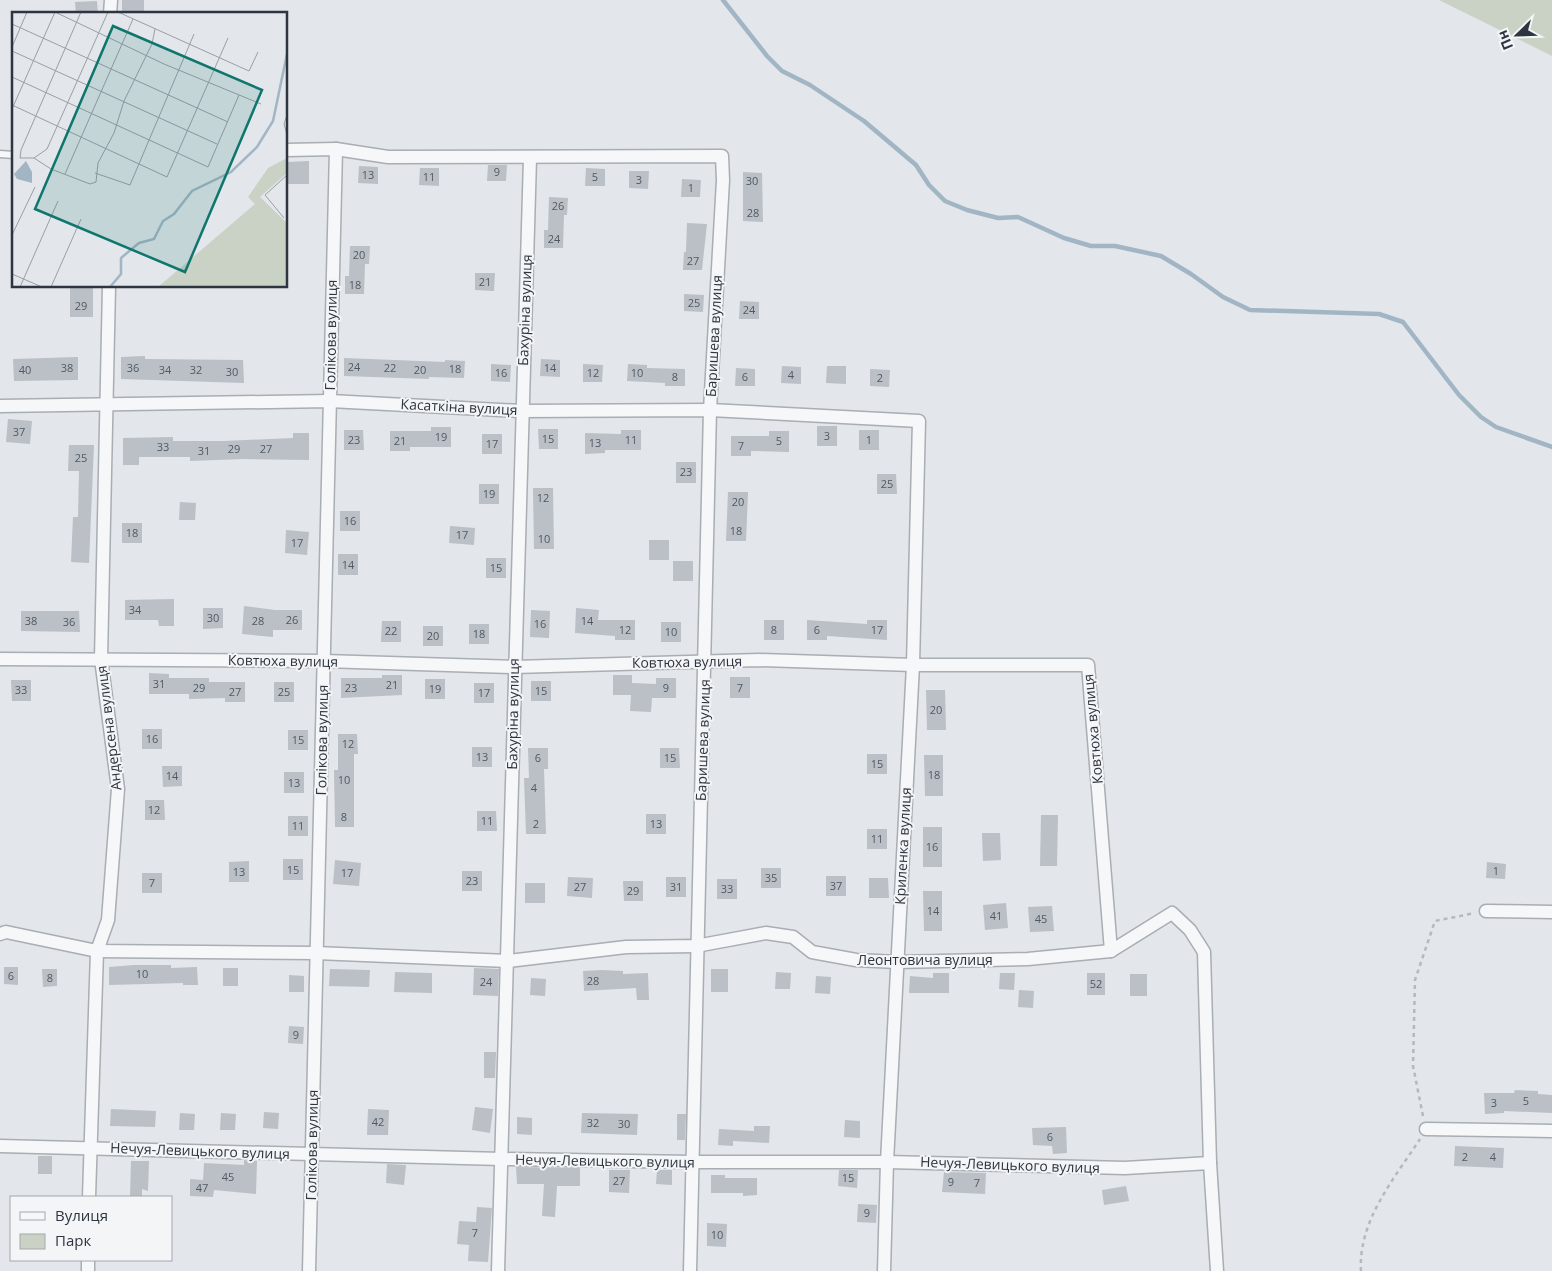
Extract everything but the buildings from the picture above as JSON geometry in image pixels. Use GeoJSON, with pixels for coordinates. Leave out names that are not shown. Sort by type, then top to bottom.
{"type":"FeatureCollection","features":[{"type":"Feature","properties":{"kind":"street"},"geometry":{"type":"LineString","coordinates":[[288,150],[336,149],[388,157],[530,158]]}},
{"type":"Feature","properties":{"kind":"street","name":"Голікова вулиця"},"geometry":{"type":"LineString","coordinates":[[309,1271],[336,149]]}},
{"type":"Feature","properties":{"kind":"street","name":"Баришева вулиця"},"geometry":{"type":"LineString","coordinates":[[530,158],[660,154],[722,156],[723,180],[710,410],[705,660],[696,946],[690,1271]]}},
{"type":"Feature","properties":{"kind":"street","name":"Бахуріна вулиця"},"geometry":{"type":"LineString","coordinates":[[498,1271],[508,961],[521,411],[530,158]]}},
{"type":"Feature","properties":{"kind":"street","name":"Андерсена вулиця"},"geometry":{"type":"LineString","coordinates":[[89,1196],[97,951],[108,920],[118,789],[101,659],[109,288]]}},
{"type":"Feature","properties":{"kind":"street","name":"Касаткіна вулиця"},"geometry":{"type":"LineString","coordinates":[[0,406],[330,401],[521,411],[710,410],[919,421]]}},
{"type":"Feature","properties":{"kind":"street","name":"Криленка вулиця"},"geometry":{"type":"LineString","coordinates":[[884,1271],[886,1162],[913,665],[919,421]]}},
{"type":"Feature","properties":{"kind":"street","name":"Ковтюха вулиця"},"geometry":{"type":"LineString","coordinates":[[0,659],[324,661],[514,667],[705,660],[913,665],[1088,665],[1111,951]]}},
{"type":"Feature","properties":{"kind":"street"},"geometry":{"type":"LineString","coordinates":[[1486,911],[1552,912]]}},
{"type":"Feature","properties":{"kind":"street"},"geometry":{"type":"LineString","coordinates":[[1111,951],[1172,913],[1190,930],[1204,952],[1210,1163],[1217,1271]]}},
{"type":"Feature","properties":{"kind":"street","name":"Леонтовича вулиця"},"geometry":{"type":"LineString","coordinates":[[0,934],[6,932],[97,951],[316,953],[508,961],[626,947],[696,946],[766,933],[793,937],[812,952],[856,960],[896,962],[1028,959],[1111,951]]}},
{"type":"Feature","properties":{"kind":"street"},"geometry":{"type":"LineString","coordinates":[[1426,1129],[1552,1131]]}},
{"type":"Feature","properties":{"kind":"street","name":"Нечуя-Левицького вулиця"},"geometry":{"type":"LineString","coordinates":[[0,1146],[692,1162],[886,1162],[1125,1168],[1210,1163]]}},
{"type":"Feature","properties":{"kind":"path"},"geometry":{"type":"LineString","coordinates":[[1361,1271],[1360,1254],[1371,1215],[1426,1129],[1413,1066],[1415,980],[1436,921],[1486,911]]}},
{"type":"Feature","properties":{"kind":"green space"},"geometry":{"type":"Polygon","coordinates":[[[1439,0],[1552,0],[1552,56],[1439,0]]]}},
{"type":"Feature","properties":{"kind":"waterway"},"geometry":{"type":"LineString","coordinates":[[723,0],[767,56],[782,71],[810,85],[864,121],[916,165],[929,185],[945,201],[967,210],[998,218],[1018,217],[1064,238],[1091,246],[1115,246],[1161,256],[1191,274],[1223,297],[1250,310],[1379,314],[1403,322],[1459,395],[1481,417],[1496,427],[1552,447]]}}]}
